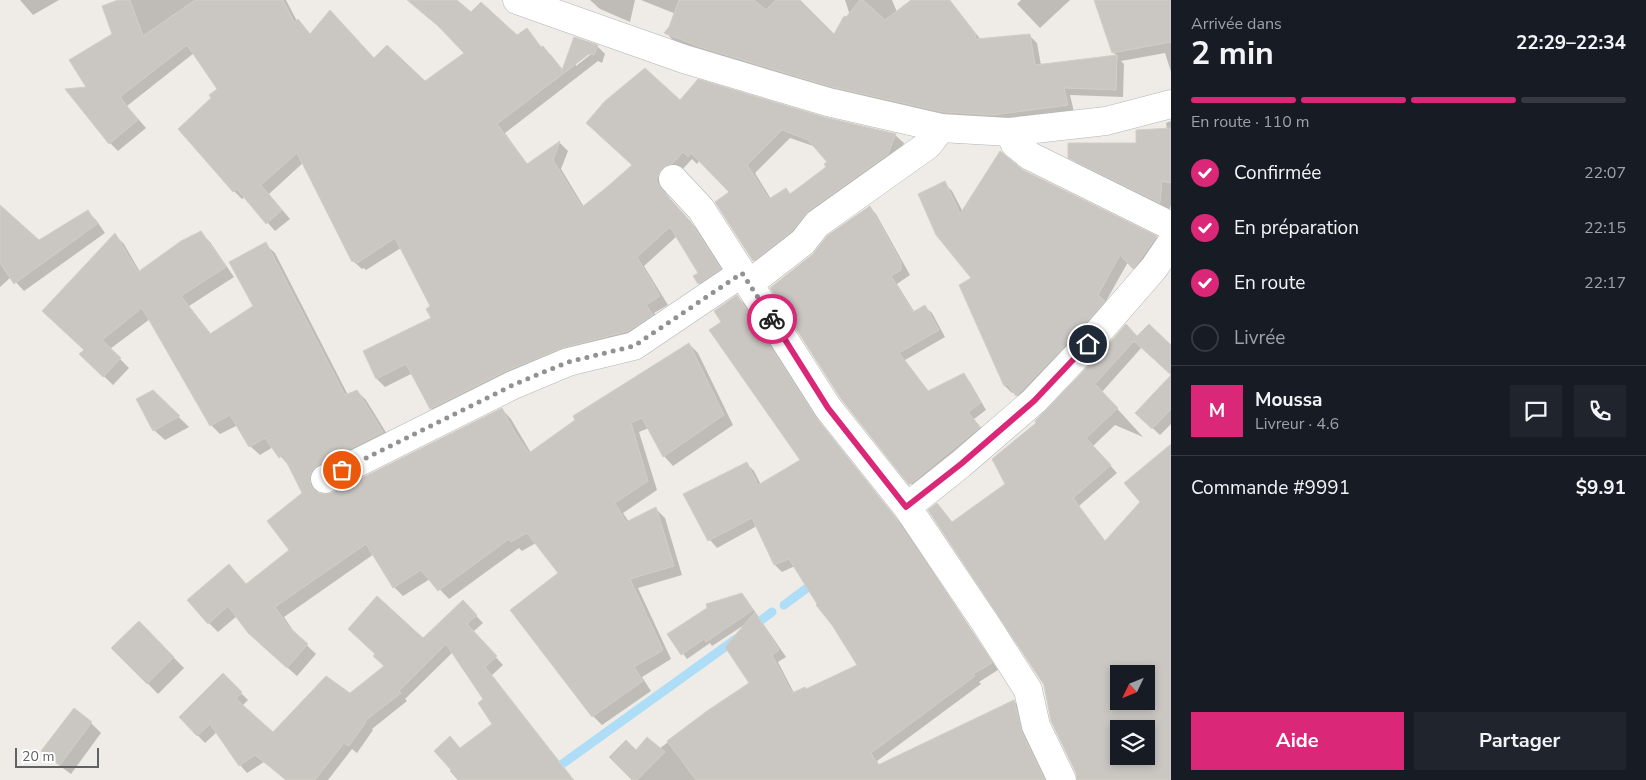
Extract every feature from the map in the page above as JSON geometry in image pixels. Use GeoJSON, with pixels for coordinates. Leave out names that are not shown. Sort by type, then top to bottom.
{"type":"FeatureCollection","features":[{"type":"Feature","properties":{"kind":"street"},"geometry":{"type":"LineString","coordinates":[[517,0],[684,59],[828,102],[941,128],[1009,132],[1106,121],[1171,104]]}},
{"type":"Feature","properties":{"kind":"street"},"geometry":{"type":"LineString","coordinates":[[325,479],[513,385],[568,362],[634,346],[746,279],[803,242],[817,224],[928,144],[941,128]]}},
{"type":"Feature","properties":{"kind":"street"},"geometry":{"type":"LineString","coordinates":[[1009,132],[1015,144],[1030,156],[1171,226]]}},
{"type":"Feature","properties":{"kind":"street"},"geometry":{"type":"LineString","coordinates":[[673,179],[701,209],[828,408],[906,507],[986,624],[1028,690],[1036,726],[1062,780]]}},
{"type":"Feature","properties":{"kind":"street"},"geometry":{"type":"LineString","coordinates":[[906,507],[961,464],[1034,401],[1088,344],[1154,268],[1171,243]]}},
{"type":"Feature","properties":{"kind":"building"},"geometry":{"type":"Polygon","coordinates":[[[118,0],[130,0],[143,36],[195,0],[283,0],[294,22],[298,19],[310,34],[330,10],[374,58],[387,45],[425,81],[464,53],[437,25],[407,0],[457,0],[471,12],[481,2],[517,35],[527,28],[562,70],[574,37],[598,45],[594,55],[589,54],[497,124],[527,164],[560,141],[553,160],[582,207],[632,165],[586,123],[605,101],[645,68],[680,100],[698,79],[824,117],[896,134],[888,154],[808,211],[792,231],[753,261],[715,202],[729,192],[691,153],[688,157],[683,152],[672,164],[662,168],[656,181],[690,221],[721,269],[698,284],[693,276],[698,273],[670,227],[637,257],[660,296],[646,305],[653,315],[628,331],[562,348],[506,371],[430,409],[406,364],[376,379],[363,351],[431,318],[426,309],[430,306],[395,238],[357,263],[355,260],[352,262],[297,153],[261,185],[282,210],[266,224],[237,189],[233,192],[178,129],[211,98],[209,95],[217,89],[187,45],[120,97],[138,120],[109,144],[65,89],[86,87],[69,60],[112,34],[102,6],[118,0]],[[782,130],[747,165],[769,199],[786,188],[790,194],[826,167],[824,164],[827,162],[808,140],[782,130]]]}},
{"type":"Feature","properties":{"kind":"building"},"geometry":{"type":"Polygon","coordinates":[[[679,0],[754,0],[766,10],[776,0],[800,0],[834,34],[844,16],[846,17],[860,0],[863,0],[885,20],[911,0],[949,0],[975,33],[976,39],[1030,34],[1035,65],[1117,55],[1116,90],[1064,88],[1068,105],[993,115],[943,112],[832,87],[700,47],[664,33],[669,27],[679,0]]]}},
{"type":"Feature","properties":{"kind":"building"},"geometry":{"type":"Polygon","coordinates":[[[1094,0],[1171,0],[1171,42],[1112,53],[1094,0]]]}},
{"type":"Feature","properties":{"kind":"building"},"geometry":{"type":"Polygon","coordinates":[[[1171,128],[1171,183],[1162,181],[1160,203],[1068,158],[1068,143],[1136,143],[1136,130],[1171,128]]]}},
{"type":"Feature","properties":{"kind":"building"},"geometry":{"type":"Polygon","coordinates":[[[1000,151],[1023,170],[1157,236],[1133,269],[1120,255],[1098,295],[1105,301],[1016,396],[1007,384],[1004,386],[959,285],[971,278],[936,235],[918,194],[945,181],[960,214],[1000,151]]]}},
{"type":"Feature","properties":{"kind":"building"},"geometry":{"type":"Polygon","coordinates":[[[0,205],[39,240],[88,210],[97,224],[14,284],[0,263],[0,205]]]}},
{"type":"Feature","properties":{"kind":"building"},"geometry":{"type":"Polygon","coordinates":[[[870,206],[901,262],[901,270],[891,276],[913,312],[925,305],[939,330],[899,353],[928,391],[964,373],[981,403],[968,412],[980,427],[909,485],[841,399],[770,288],[813,254],[828,235],[870,206]]]}},
{"type":"Feature","properties":{"kind":"building"},"geometry":{"type":"Polygon","coordinates":[[[201,231],[226,267],[181,296],[210,334],[253,306],[229,262],[266,242],[345,395],[357,390],[383,432],[318,465],[312,470],[311,486],[316,492],[324,494],[332,493],[502,408],[514,431],[529,453],[575,420],[573,416],[689,343],[724,415],[663,457],[642,418],[631,423],[648,481],[615,503],[626,522],[656,507],[674,566],[630,579],[663,650],[634,667],[643,681],[592,717],[510,610],[558,573],[527,533],[511,542],[509,539],[438,591],[421,570],[393,588],[366,544],[275,607],[289,627],[308,644],[287,668],[248,633],[228,606],[208,624],[187,600],[229,564],[246,584],[289,550],[267,521],[302,493],[283,455],[279,458],[265,438],[249,447],[230,415],[210,426],[142,308],[102,340],[121,358],[103,377],[79,354],[84,350],[42,311],[115,233],[138,272],[181,241],[201,231]]]}},
{"type":"Feature","properties":{"kind":"building"},"geometry":{"type":"Polygon","coordinates":[[[737,295],[815,416],[894,516],[992,663],[973,674],[975,676],[871,753],[878,765],[1014,700],[1022,733],[1045,780],[696,780],[667,741],[749,683],[725,647],[755,612],[779,650],[772,655],[792,693],[805,687],[806,689],[857,665],[832,625],[816,605],[789,559],[774,565],[752,518],[708,541],[683,494],[747,462],[758,485],[800,460],[709,330],[721,322],[714,311],[737,295]]]}},
{"type":"Feature","properties":{"kind":"building"},"geometry":{"type":"Polygon","coordinates":[[[1126,324],[1137,336],[1149,324],[1171,345],[1171,375],[1134,341],[1095,384],[1118,408],[1086,438],[1111,465],[1073,498],[1105,541],[1140,502],[1124,483],[1171,444],[1171,780],[1077,780],[1076,773],[1051,721],[1044,685],[928,510],[937,503],[952,522],[1005,484],[992,459],[1036,423],[1035,421],[1099,355],[1126,324]]]}},
{"type":"Feature","properties":{"kind":"building"},"geometry":{"type":"Polygon","coordinates":[[[1171,375],[1171,409],[1152,429],[1135,413],[1171,375]]]}},
{"type":"Feature","properties":{"kind":"building"},"geometry":{"type":"Polygon","coordinates":[[[153,390],[180,416],[153,431],[136,399],[153,390]]]}},
{"type":"Feature","properties":{"kind":"building"},"geometry":{"type":"Polygon","coordinates":[[[742,593],[753,610],[706,642],[704,639],[681,655],[667,634],[707,608],[706,604],[742,593]]]}},
{"type":"Feature","properties":{"kind":"building"},"geometry":{"type":"Polygon","coordinates":[[[377,596],[423,638],[463,600],[477,615],[467,624],[497,656],[485,667],[573,780],[460,780],[434,751],[450,736],[460,748],[492,724],[478,703],[483,699],[446,644],[399,691],[401,693],[365,721],[349,746],[344,743],[315,780],[286,780],[255,755],[239,766],[210,724],[197,736],[179,717],[223,673],[242,692],[236,699],[273,732],[326,676],[350,693],[384,666],[373,656],[375,654],[348,629],[377,596]]]}},
{"type":"Feature","properties":{"kind":"building"},"geometry":{"type":"Polygon","coordinates":[[[139,621],[174,657],[147,684],[111,648],[139,621]]]}},
{"type":"Feature","properties":{"kind":"building"},"geometry":{"type":"Polygon","coordinates":[[[74,708],[92,722],[60,765],[41,751],[74,708]]]}},
{"type":"Feature","properties":{"kind":"building"},"geometry":{"type":"Polygon","coordinates":[[[647,737],[665,752],[637,780],[632,780],[609,757],[626,740],[636,750],[647,737]]]}},
{"type":"Feature","properties":{"kind":"waterway"},"geometry":{"type":"LineString","coordinates":[[784,605],[815,582]]}},
{"type":"Feature","properties":{"kind":"waterway"},"geometry":{"type":"LineString","coordinates":[[752,627],[772,612]]}},
{"type":"Feature","properties":{"kind":"waterway"},"geometry":{"type":"LineString","coordinates":[[540,780],[736,639]]}},
{"type":"Feature","properties":{"kind":"way so far"},"geometry":{"type":"LineString","coordinates":[[342,470],[513,385],[568,362],[634,346],[742,273],[772,319]]}},
{"type":"Feature","properties":{"kind":"route"},"geometry":{"type":"LineString","coordinates":[[772,319],[828,408],[906,507],[961,464],[1034,401],[1088,344]]}}]}
